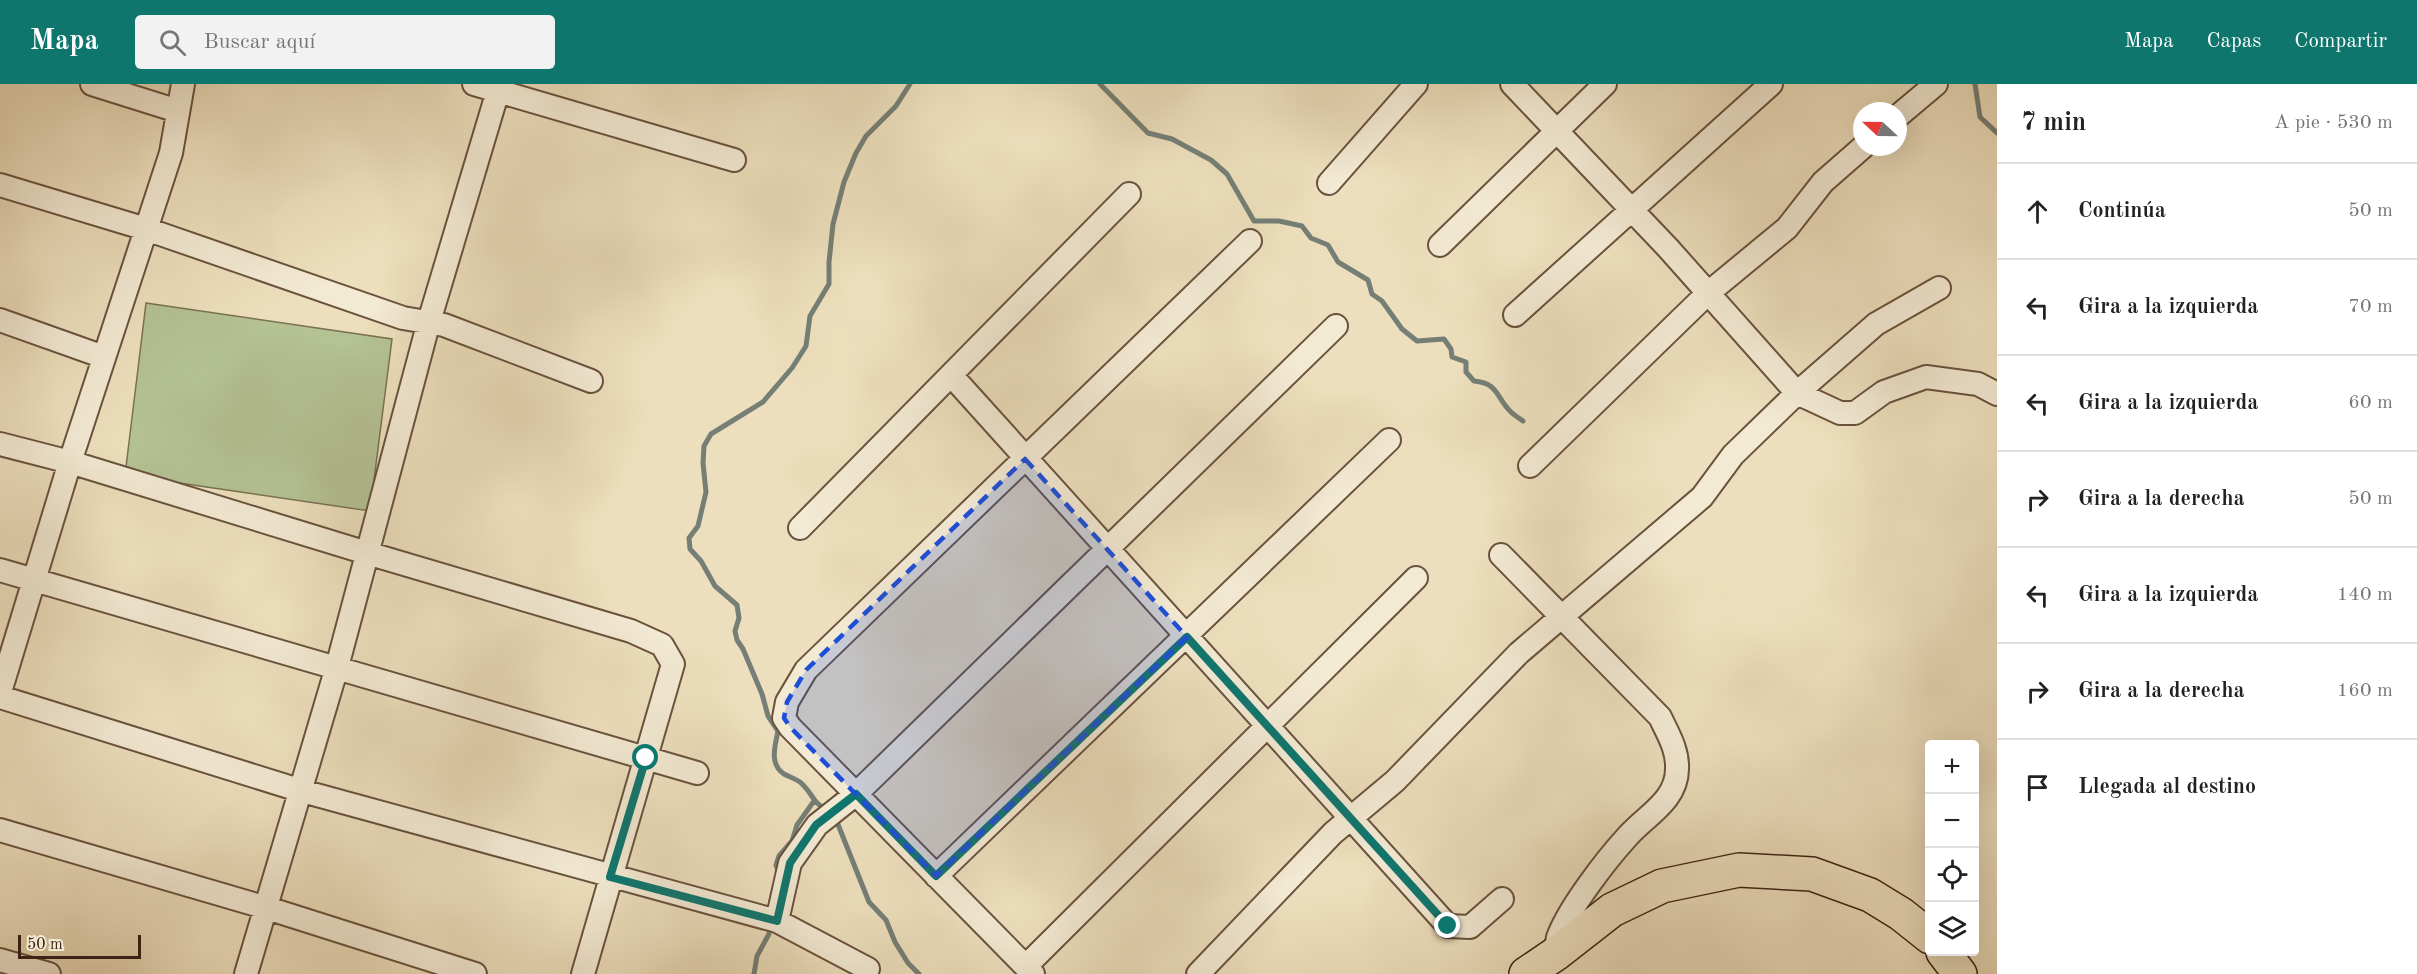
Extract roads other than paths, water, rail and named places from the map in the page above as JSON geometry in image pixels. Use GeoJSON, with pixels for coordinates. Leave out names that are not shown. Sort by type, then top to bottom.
{"type":"FeatureCollection","features":[{"type":"Feature","properties":{"kind":"highway"},"geometry":{"type":"LineString","coordinates":[[1526,974],[1612,910],[1662,886],[1739,870],[1812,874],[1870,895],[1901,914],[1925,934]]}},
{"type":"Feature","properties":{"kind":"highway"},"geometry":{"type":"LineString","coordinates":[[1947,956],[1960,974]]}},
{"type":"Feature","properties":{"kind":"street"},"geometry":{"type":"LineString","coordinates":[[92,84],[178,111]]}},
{"type":"Feature","properties":{"kind":"street"},"geometry":{"type":"LineString","coordinates":[[0,692],[70,462],[171,153],[183,84]]}},
{"type":"Feature","properties":{"kind":"street"},"geometry":{"type":"LineString","coordinates":[[474,84],[499,88],[734,160]]}},
{"type":"Feature","properties":{"kind":"street"},"geometry":{"type":"LineString","coordinates":[[1329,183],[1416,84]]}},
{"type":"Feature","properties":{"kind":"street"},"geometry":{"type":"LineString","coordinates":[[1512,84],[1631,209],[1797,393],[1840,413],[1855,413],[1884,392],[1926,377],[1977,384],[1997,394]]}},
{"type":"Feature","properties":{"kind":"street"},"geometry":{"type":"LineString","coordinates":[[1440,245],[1605,84]]}},
{"type":"Feature","properties":{"kind":"street"},"geometry":{"type":"LineString","coordinates":[[1515,315],[1771,84]]}},
{"type":"Feature","properties":{"kind":"street"},"geometry":{"type":"LineString","coordinates":[[1907,108],[1936,84]]}},
{"type":"Feature","properties":{"kind":"street"},"geometry":{"type":"LineString","coordinates":[[246,974],[302,791],[367,553],[381,510],[429,323],[499,88]]}},
{"type":"Feature","properties":{"kind":"street"},"geometry":{"type":"LineString","coordinates":[[1530,466],[1707,294],[1787,228],[1823,182],[1853,156]]}},
{"type":"Feature","properties":{"kind":"street"},"geometry":{"type":"LineString","coordinates":[[0,185],[146,230],[403,318],[444,325],[591,381]]}},
{"type":"Feature","properties":{"kind":"street"},"geometry":{"type":"LineString","coordinates":[[800,528],[1128,194]]}},
{"type":"Feature","properties":{"kind":"street"},"geometry":{"type":"LineString","coordinates":[[1250,241],[806,670],[787,702],[784,718],[790,727],[1029,970],[1266,724],[1416,578]]}},
{"type":"Feature","properties":{"kind":"street"},"geometry":{"type":"LineString","coordinates":[[1198,974],[1324,842],[1395,781],[1519,653],[1702,497],[1733,455],[1797,393],[1876,324],[1939,288]]}},
{"type":"Feature","properties":{"kind":"street"},"geometry":{"type":"LineString","coordinates":[[0,320],[104,357]]}},
{"type":"Feature","properties":{"kind":"street"},"geometry":{"type":"LineString","coordinates":[[777,921],[790,863],[816,825],[856,794],[1336,326]]}},
{"type":"Feature","properties":{"kind":"street"},"geometry":{"type":"LineString","coordinates":[[951,375],[1448,926],[1470,927],[1502,899]]}},
{"type":"Feature","properties":{"kind":"street"},"geometry":{"type":"LineString","coordinates":[[936,876],[1187,637],[1389,440]]}},
{"type":"Feature","properties":{"kind":"street"},"geometry":{"type":"LineString","coordinates":[[0,444],[70,462],[631,631],[662,645],[673,664],[583,974]]}},
{"type":"Feature","properties":{"kind":"street"},"geometry":{"type":"LineString","coordinates":[[1501,555],[1660,717],[1675,749],[1677,771],[1670,794],[1651,816],[1627,836],[1572,909],[1557,938],[1557,953]]}},
{"type":"Feature","properties":{"kind":"street"},"geometry":{"type":"LineString","coordinates":[[0,570],[697,773]]}},
{"type":"Feature","properties":{"kind":"street"},"geometry":{"type":"LineString","coordinates":[[0,697],[302,791],[777,921],[868,969]]}},
{"type":"Feature","properties":{"kind":"street"},"geometry":{"type":"LineString","coordinates":[[0,830],[267,908],[475,974]]}},
{"type":"Feature","properties":{"kind":"street"},"geometry":{"type":"LineString","coordinates":[[0,960],[49,974]]}},
{"type":"Feature","properties":{"kind":"waterway"},"geometry":{"type":"LineString","coordinates":[[826,809],[816,802],[802,784],[784,774],[776,765],[774,754],[778,731],[768,716],[762,694],[737,640],[735,631],[739,618],[737,605],[715,586],[701,561],[690,549],[689,538],[698,526],[706,492],[704,446],[711,434],[763,402],[792,368],[806,346],[810,316],[829,284],[833,224],[844,182],[866,136],[896,106],[910,84]]}},
{"type":"Feature","properties":{"kind":"waterway"},"geometry":{"type":"LineString","coordinates":[[1100,84],[1148,133],[1172,139],[1211,160],[1227,174],[1254,221],[1279,221],[1302,226],[1311,238],[1328,245],[1338,262],[1368,280],[1372,294],[1382,301],[1402,329],[1417,341],[1444,339],[1451,349],[1452,357],[1466,362],[1466,372],[1474,381],[1482,382],[1493,388],[1506,407],[1523,421]]}},
{"type":"Feature","properties":{"kind":"waterway"},"geometry":{"type":"LineString","coordinates":[[1975,84],[1980,117],[1997,133]]}},
{"type":"Feature","properties":{"kind":"waterway"},"geometry":{"type":"LineString","coordinates":[[779,873],[776,865],[779,856],[792,841],[797,825],[814,801]]}},
{"type":"Feature","properties":{"kind":"waterway"},"geometry":{"type":"LineString","coordinates":[[835,817],[869,902],[886,920],[895,942],[908,963],[919,974]]}},
{"type":"Feature","properties":{"kind":"waterway"},"geometry":{"type":"LineString","coordinates":[[754,974],[757,956],[769,934],[770,926]]}}]}
